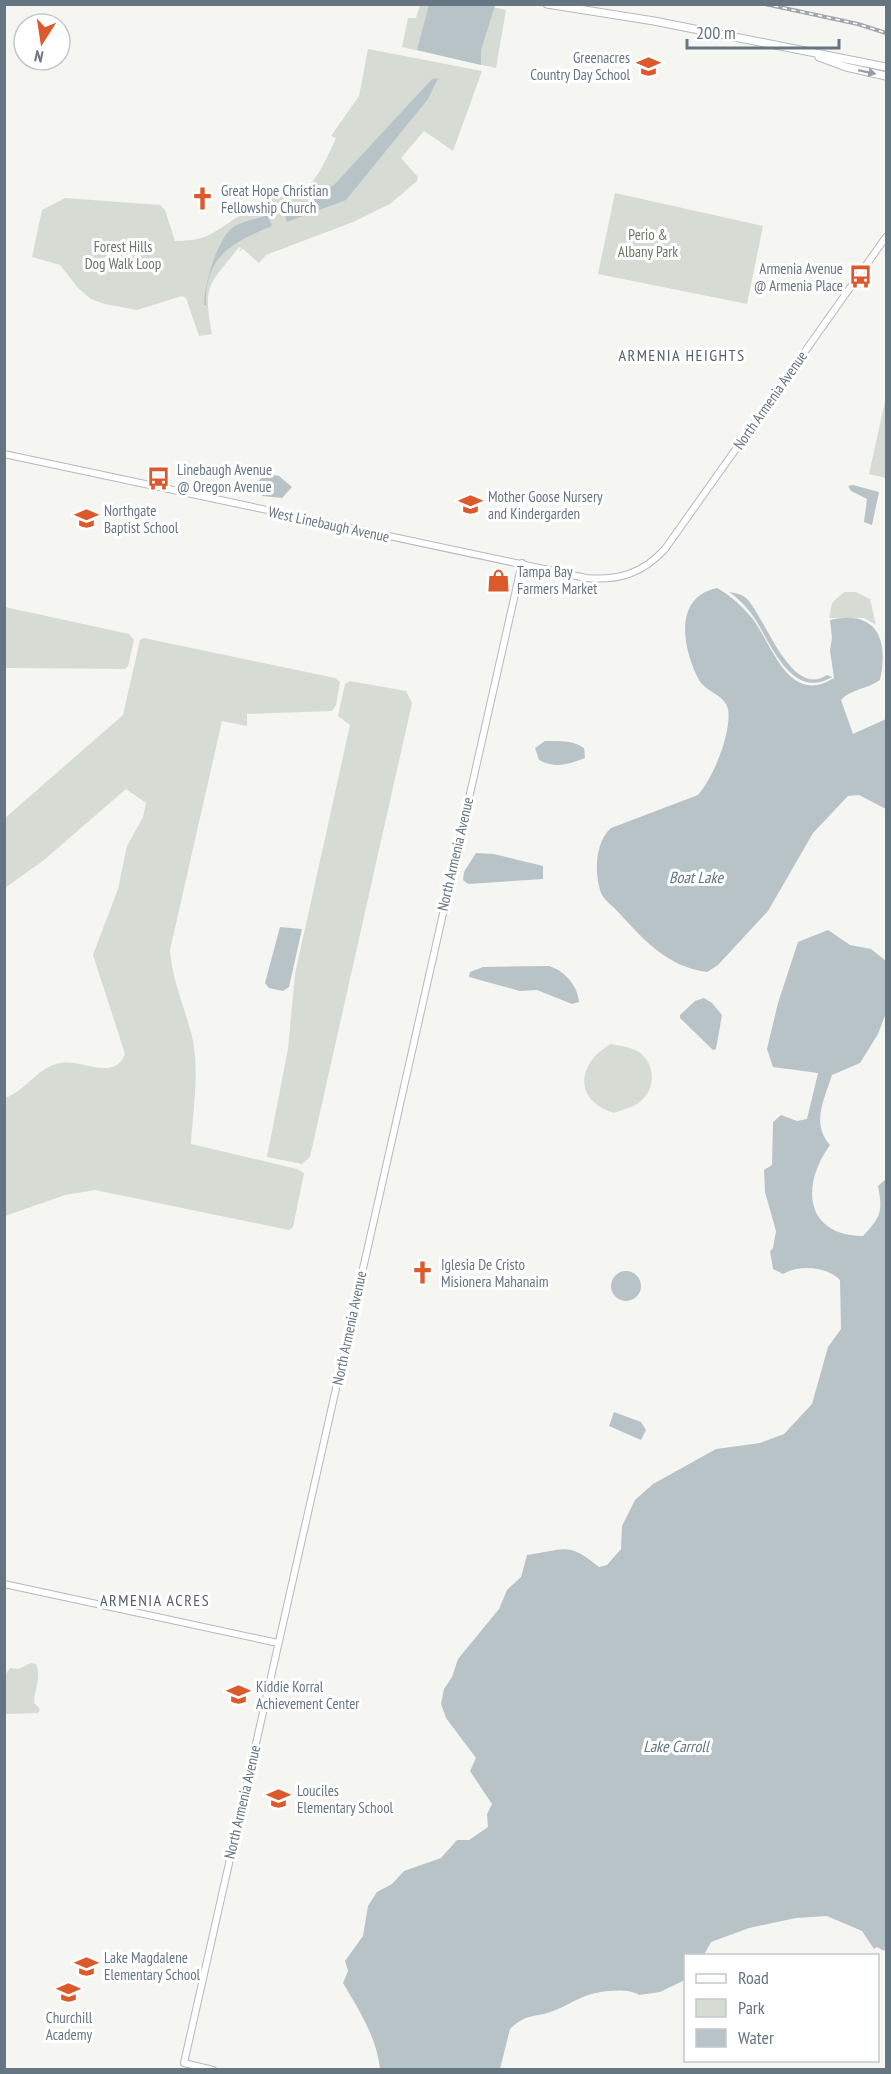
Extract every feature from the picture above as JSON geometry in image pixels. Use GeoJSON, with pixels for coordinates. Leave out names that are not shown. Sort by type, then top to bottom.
{"type":"FeatureCollection","features":[{"type":"Feature","properties":{"kind":"main road"},"geometry":{"type":"LineString","coordinates":[[547,4],[654,21],[886,67]]}},
{"type":"Feature","properties":{"kind":"main road"},"geometry":{"type":"LineString","coordinates":[[808,53],[846,67],[886,76]]}},
{"type":"Feature","properties":{"kind":"main road","name":"North Armenia Avenue"},"geometry":{"type":"LineString","coordinates":[[652,562],[665,549],[886,237]]}},
{"type":"Feature","properties":{"kind":"main road","name":"West Linebaugh Avenue"},"geometry":{"type":"LineString","coordinates":[[4,454],[597,579],[630,575],[652,562]]}},
{"type":"Feature","properties":{"kind":"main road","name":"North Armenia Avenue"},"geometry":{"type":"LineString","coordinates":[[213,2070],[184,2063],[522,563]]}},
{"type":"Feature","properties":{"kind":"main road"},"geometry":{"type":"LineString","coordinates":[[4,1584],[278,1643]]}},
{"type":"Feature","properties":{"kind":"green space"},"geometry":{"type":"Polygon","coordinates":[[[420,5],[485,5],[506,10],[496,68],[402,47],[408,18],[416,18],[420,5]]]}},
{"type":"Feature","properties":{"kind":"green space","name":"Forest Hills Dog Walk Loop"},"geometry":{"type":"Polygon","coordinates":[[[368,49],[482,71],[453,151],[424,131],[401,158],[418,177],[417,181],[390,204],[353,222],[266,255],[259,263],[243,249],[239,252],[241,248],[239,247],[211,286],[208,304],[212,334],[199,336],[186,298],[182,296],[137,310],[105,304],[91,299],[79,289],[60,265],[32,257],[42,210],[65,198],[160,205],[165,210],[175,241],[185,241],[207,236],[262,202],[308,185],[317,175],[336,138],[331,136],[359,96],[368,49]]]}},
{"type":"Feature","properties":{"kind":"green space","name":"Perio & Albany Park"},"geometry":{"type":"Polygon","coordinates":[[[615,193],[763,226],[747,304],[598,274],[615,193]]]}},
{"type":"Feature","properties":{"kind":"green space"},"geometry":{"type":"Polygon","coordinates":[[[886,397],[886,478],[869,474],[886,397]]]}},
{"type":"Feature","properties":{"kind":"green space"},"geometry":{"type":"Polygon","coordinates":[[[844,592],[856,592],[870,599],[876,625],[864,618],[829,618],[832,603],[844,592]]]}},
{"type":"Feature","properties":{"kind":"green space"},"geometry":{"type":"Polygon","coordinates":[[[5,607],[129,634],[134,640],[128,666],[125,669],[5,668],[5,607]]]}},
{"type":"Feature","properties":{"kind":"green space"},"geometry":{"type":"Polygon","coordinates":[[[144,638],[335,678],[340,682],[336,705],[332,711],[247,714],[247,726],[222,721],[170,950],[173,973],[195,1053],[191,1144],[297,1169],[304,1173],[293,1227],[289,1230],[95,1190],[65,1195],[5,1216],[5,1098],[53,1065],[69,1063],[97,1068],[113,1067],[125,1054],[93,955],[118,889],[127,846],[143,817],[146,803],[126,789],[44,860],[5,888],[5,818],[123,715],[140,640],[144,638]]]}},
{"type":"Feature","properties":{"kind":"green space"},"geometry":{"type":"Polygon","coordinates":[[[350,681],[406,691],[412,703],[310,1157],[302,1164],[267,1157],[288,1049],[295,974],[350,725],[338,716],[345,684],[350,681]]]}},
{"type":"Feature","properties":{"kind":"green space"},"geometry":{"type":"Polygon","coordinates":[[[611,1044],[639,1052],[649,1064],[652,1078],[648,1093],[643,1099],[637,1104],[614,1113],[591,1099],[584,1081],[591,1061],[611,1044]]]}},
{"type":"Feature","properties":{"kind":"green space"},"geometry":{"type":"Polygon","coordinates":[[[31,1663],[36,1664],[38,1669],[34,1703],[40,1709],[38,1713],[6,1714],[5,1675],[10,1668],[18,1669],[31,1663]]]}},
{"type":"Feature","properties":{"kind":"water"},"geometry":{"type":"Polygon","coordinates":[[[429,5],[495,5],[481,50],[481,65],[417,50],[429,5]]]}},
{"type":"Feature","properties":{"kind":"water"},"geometry":{"type":"Polygon","coordinates":[[[438,78],[428,99],[346,200],[287,222],[284,210],[311,200],[334,185],[432,79],[438,78]]]}},
{"type":"Feature","properties":{"kind":"water"},"geometry":{"type":"Polygon","coordinates":[[[267,215],[272,226],[233,245],[215,263],[207,288],[206,305],[204,305],[206,286],[213,263],[228,232],[239,224],[267,215]]]}},
{"type":"Feature","properties":{"kind":"water"},"geometry":{"type":"Polygon","coordinates":[[[267,473],[279,476],[292,487],[282,498],[262,496],[257,482],[267,473]]]}},
{"type":"Feature","properties":{"kind":"water"},"geometry":{"type":"Polygon","coordinates":[[[853,485],[879,492],[872,525],[864,522],[867,499],[851,491],[848,486],[853,485]]]}},
{"type":"Feature","properties":{"kind":"water","name":"Boat Lake"},"geometry":{"type":"Polygon","coordinates":[[[717,588],[731,597],[752,618],[783,668],[793,678],[805,684],[818,685],[834,678],[830,650],[832,638],[830,620],[859,619],[876,631],[883,652],[880,680],[841,700],[853,734],[886,719],[886,809],[859,795],[848,796],[813,833],[768,911],[718,965],[707,972],[680,965],[669,959],[648,943],[602,896],[597,876],[597,858],[602,841],[611,828],[698,795],[715,767],[727,730],[728,709],[723,700],[699,680],[689,655],[685,627],[687,614],[693,603],[702,594],[717,588]]]}},
{"type":"Feature","properties":{"kind":"water"},"geometry":{"type":"Polygon","coordinates":[[[729,592],[746,598],[780,653],[802,676],[814,680],[827,675],[832,677],[818,682],[805,682],[794,676],[776,655],[750,611],[729,592]]]}},
{"type":"Feature","properties":{"kind":"water"},"geometry":{"type":"Polygon","coordinates":[[[545,741],[580,745],[584,748],[585,758],[562,765],[545,763],[539,760],[535,748],[545,741]]]}},
{"type":"Feature","properties":{"kind":"water"},"geometry":{"type":"Polygon","coordinates":[[[476,853],[494,854],[543,866],[543,879],[468,884],[463,880],[464,872],[476,853]]]}},
{"type":"Feature","properties":{"kind":"water"},"geometry":{"type":"Polygon","coordinates":[[[280,927],[302,929],[289,987],[283,991],[269,988],[265,983],[280,927]]]}},
{"type":"Feature","properties":{"kind":"water","name":"Lake Carroll"},"geometry":{"type":"Polygon","coordinates":[[[828,930],[850,945],[871,949],[886,961],[886,1013],[878,1034],[860,1063],[832,1075],[826,1093],[820,1120],[824,1137],[830,1145],[821,1160],[812,1191],[819,1217],[829,1227],[843,1233],[863,1236],[877,1218],[880,1208],[878,1186],[886,1179],[886,1947],[884,1951],[877,1947],[874,1949],[862,1931],[827,1916],[796,1918],[749,1928],[711,1942],[705,1954],[684,1954],[684,1980],[660,1992],[639,1995],[627,1991],[596,1993],[553,2011],[521,2020],[510,2029],[500,2069],[380,2069],[371,2035],[343,1983],[348,1971],[345,1961],[363,1936],[368,1906],[377,1892],[392,1884],[404,1871],[441,1858],[457,1840],[469,1840],[488,1827],[487,1814],[492,1804],[470,1771],[476,1758],[446,1718],[441,1704],[444,1689],[452,1677],[458,1659],[499,1609],[507,1590],[521,1577],[527,1555],[565,1549],[580,1553],[599,1567],[607,1565],[621,1549],[622,1526],[635,1500],[653,1484],[716,1449],[760,1443],[784,1434],[812,1404],[828,1347],[841,1329],[840,1280],[828,1272],[813,1268],[797,1269],[783,1274],[773,1269],[770,1251],[773,1248],[776,1231],[765,1192],[764,1170],[772,1165],[773,1122],[781,1115],[797,1121],[807,1119],[818,1073],[773,1067],[767,1049],[778,1003],[798,942],[828,930]]]}},
{"type":"Feature","properties":{"kind":"water"},"geometry":{"type":"Polygon","coordinates":[[[549,966],[560,971],[569,980],[576,990],[579,1002],[572,1004],[537,990],[520,991],[469,977],[470,972],[483,967],[549,966]]]}},
{"type":"Feature","properties":{"kind":"water"},"geometry":{"type":"Polygon","coordinates":[[[704,998],[712,1003],[722,1015],[716,1049],[713,1050],[680,1018],[680,1015],[695,1001],[704,998]]]}},
{"type":"Feature","properties":{"kind":"water"},"geometry":{"type":"Polygon","coordinates":[[[626,1271],[637,1275],[641,1286],[637,1297],[626,1301],[615,1297],[611,1286],[615,1275],[626,1271]]]}},
{"type":"Feature","properties":{"kind":"water"},"geometry":{"type":"Polygon","coordinates":[[[614,1412],[641,1422],[646,1430],[641,1440],[609,1426],[614,1412]]]}},
{"type":"Feature","properties":{"kind":"railway"},"geometry":{"type":"LineString","coordinates":[[765,4],[858,24],[886,33]]}},
{"type":"Feature","properties":{"kind":"place","name":"Greenacres Country Day School"},"geometry":{"type":"Point","coordinates":[648,66]}},
{"type":"Feature","properties":{"kind":"place","name":"Great Hope Christian Fellowship Church"},"geometry":{"type":"Point","coordinates":[203,199]}},
{"type":"Feature","properties":{"kind":"place","name":"Armenia Avenue @ Armenia Place"},"geometry":{"type":"Point","coordinates":[861,277]}},
{"type":"Feature","properties":{"kind":"place","name":"Linebaugh Avenue @ Oregon Avenue"},"geometry":{"type":"Point","coordinates":[159,478]}},
{"type":"Feature","properties":{"kind":"place","name":"Mother Goose Nursery and Kindergarden"},"geometry":{"type":"Point","coordinates":[470,505]}},
{"type":"Feature","properties":{"kind":"place","name":"Northgate Baptist School"},"geometry":{"type":"Point","coordinates":[86,519]}},
{"type":"Feature","properties":{"kind":"place","name":"Tampa Bay Farmers Market"},"geometry":{"type":"Point","coordinates":[499,580]}},
{"type":"Feature","properties":{"kind":"place","name":"Iglesia De Cristo Misionera Mahanaim"},"geometry":{"type":"Point","coordinates":[423,1273]}},
{"type":"Feature","properties":{"kind":"place","name":"Kiddie Korral Achievement Center"},"geometry":{"type":"Point","coordinates":[238,1695]}},
{"type":"Feature","properties":{"kind":"place","name":"Louciles Elementary School"},"geometry":{"type":"Point","coordinates":[279,1799]}},
{"type":"Feature","properties":{"kind":"place","name":"Lake Magdalene Elementary School"},"geometry":{"type":"Point","coordinates":[86,1966]}},
{"type":"Feature","properties":{"kind":"place","name":"Churchill Academy"},"geometry":{"type":"Point","coordinates":[69,1993]}},
{"type":"Feature","properties":{"kind":"district","name":"ARMENIA HEIGHTS"},"geometry":{"type":"Point","coordinates":[682,355]}},
{"type":"Feature","properties":{"kind":"district","name":"ARMENIA ACRES"},"geometry":{"type":"Point","coordinates":[155,1600]}}]}
